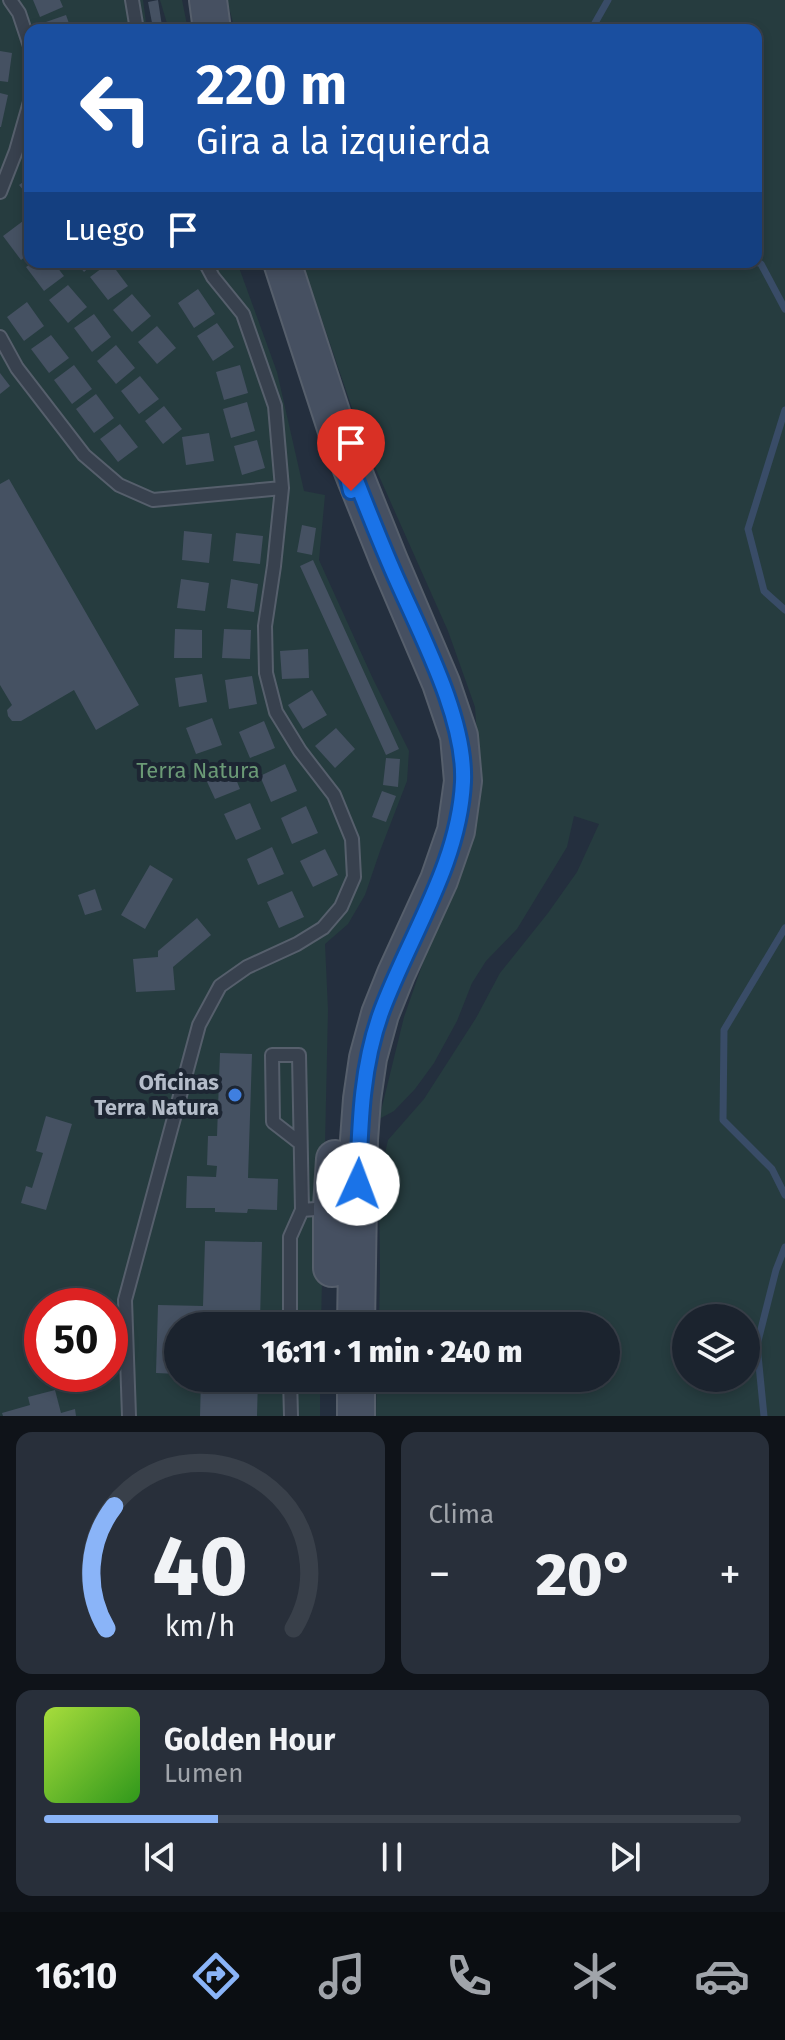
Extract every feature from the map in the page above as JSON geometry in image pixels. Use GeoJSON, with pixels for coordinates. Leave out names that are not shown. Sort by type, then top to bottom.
{"type":"FeatureCollection","features":[{"type":"Feature","properties":{"kind":"main road"},"geometry":{"type":"LineString","coordinates":[[208,0],[211,24]]}},
{"type":"Feature","properties":{"kind":"main road"},"geometry":{"type":"LineString","coordinates":[[284,268],[338,434],[441,683],[459,736],[463,781],[456,831],[439,880],[386,1001],[368,1058],[359,1140],[356,1312]]}},
{"type":"Feature","properties":{"kind":"main road"},"geometry":{"type":"LineString","coordinates":[[329,1312],[317,1209],[338,1120],[346,1066],[360,1017],[436,835],[443,796],[444,756],[436,716],[357,520],[338,434]]}},
{"type":"Feature","properties":{"kind":"main road"},"geometry":{"type":"LineString","coordinates":[[331,1392],[331,1416]]}},
{"type":"Feature","properties":{"kind":"main road"},"geometry":{"type":"LineString","coordinates":[[356,1392],[356,1416]]}},
{"type":"Feature","properties":{"kind":"lane"},"geometry":{"type":"LineString","coordinates":[[10,0],[24,28]]}},
{"type":"Feature","properties":{"kind":"lane"},"geometry":{"type":"LineString","coordinates":[[132,0],[136,24]]}},
{"type":"Feature","properties":{"kind":"lane"},"geometry":{"type":"LineString","coordinates":[[0,192],[24,123]]}},
{"type":"Feature","properties":{"kind":"lane"},"geometry":{"type":"LineString","coordinates":[[129,1416],[125,1300],[199,1025],[220,986],[247,967],[323,928],[341,907],[354,877],[352,839],[334,795],[300,751],[276,712],[266,673],[265,626],[282,488],[275,406],[243,314],[208,268]]}},
{"type":"Feature","properties":{"kind":"lane"},"geometry":{"type":"LineString","coordinates":[[0,337],[17,368],[84,455],[119,485],[153,500],[282,488]]}},
{"type":"Feature","properties":{"kind":"lane"},"geometry":{"type":"LineString","coordinates":[[290,1312],[290,1237],[317,1209],[300,1143],[299,1055],[272,1055],[273,1122],[300,1143]]}},
{"type":"Feature","properties":{"kind":"lane"},"geometry":{"type":"LineString","coordinates":[[290,1392],[291,1416]]}},
{"type":"Feature","properties":{"kind":"green space","name":"Terra Natura"},"geometry":{"type":"Polygon","coordinates":[[[0,0],[143,0],[146,24],[24,24],[24,268],[239,268],[277,372],[304,491],[325,495],[319,560],[409,751],[407,781],[365,895],[348,924],[325,944],[328,1010],[321,1312],[164,1312],[164,1392],[320,1392],[320,1416],[0,1416],[0,0]]]}},
{"type":"Feature","properties":{"kind":"green space"},"geometry":{"type":"Polygon","coordinates":[[[160,0],[182,0],[187,24],[167,24],[160,0]]]}},
{"type":"Feature","properties":{"kind":"green space"},"geometry":{"type":"Polygon","coordinates":[[[227,0],[785,0],[785,1416],[376,1416],[377,1392],[620,1392],[620,1312],[379,1312],[379,1180],[388,1140],[424,1099],[476,1018],[500,973],[577,872],[599,824],[574,816],[567,847],[517,929],[486,961],[472,983],[457,1021],[434,1063],[394,1111],[379,1119],[404,1017],[480,781],[475,707],[448,631],[363,440],[304,268],[762,268],[762,24],[233,24],[227,0]]]}},
{"type":"Feature","properties":{"kind":"building"},"geometry":{"type":"Polygon","coordinates":[[[33,0],[60,0],[63,7],[40,17],[33,0]]]}},
{"type":"Feature","properties":{"kind":"building"},"geometry":{"type":"Polygon","coordinates":[[[158,0],[162,24],[152,24],[148,2],[158,0]]]}},
{"type":"Feature","properties":{"kind":"building"},"geometry":{"type":"Polygon","coordinates":[[[66,15],[69,24],[43,24],[66,15]]]}},
{"type":"Feature","properties":{"kind":"building"},"geometry":{"type":"Polygon","coordinates":[[[0,51],[12,53],[8,82],[0,81],[0,51]]]}},
{"type":"Feature","properties":{"kind":"building"},"geometry":{"type":"Polygon","coordinates":[[[0,93],[8,95],[1,127],[0,127],[0,93]]]}},
{"type":"Feature","properties":{"kind":"building"},"geometry":{"type":"Polygon","coordinates":[[[23,221],[24,258],[21,260],[3,236],[23,221]]]}},
{"type":"Feature","properties":{"kind":"building"},"geometry":{"type":"Polygon","coordinates":[[[27,268],[58,268],[64,276],[44,291],[27,268]]]}},
{"type":"Feature","properties":{"kind":"building"},"geometry":{"type":"Polygon","coordinates":[[[102,268],[114,268],[128,286],[108,300],[90,277],[102,268]]]}},
{"type":"Feature","properties":{"kind":"building"},"geometry":{"type":"Polygon","coordinates":[[[68,285],[87,307],[68,323],[49,300],[68,285]]]}},
{"type":"Feature","properties":{"kind":"building"},"geometry":{"type":"Polygon","coordinates":[[[198,289],[215,314],[194,328],[178,303],[198,289]]]}},
{"type":"Feature","properties":{"kind":"building"},"geometry":{"type":"Polygon","coordinates":[[[132,294],[151,316],[132,332],[113,310],[132,294]]]}},
{"type":"Feature","properties":{"kind":"building"},"geometry":{"type":"Polygon","coordinates":[[[27,302],[44,326],[24,341],[7,317],[27,302]]]}},
{"type":"Feature","properties":{"kind":"building"},"geometry":{"type":"Polygon","coordinates":[[[94,314],[111,337],[92,352],[74,328],[94,314]]]}},
{"type":"Feature","properties":{"kind":"building"},"geometry":{"type":"Polygon","coordinates":[[[217,323],[234,347],[213,361],[197,336],[217,323]]]}},
{"type":"Feature","properties":{"kind":"building"},"geometry":{"type":"Polygon","coordinates":[[[157,326],[176,348],[157,364],[138,342],[157,326]]]}},
{"type":"Feature","properties":{"kind":"building"},"geometry":{"type":"Polygon","coordinates":[[[51,335],[69,358],[49,373],[31,349],[51,335]]]}},
{"type":"Feature","properties":{"kind":"building"},"geometry":{"type":"Polygon","coordinates":[[[116,345],[135,368],[116,384],[97,361],[116,345]]]}},
{"type":"Feature","properties":{"kind":"building"},"geometry":{"type":"Polygon","coordinates":[[[74,365],[92,389],[72,404],[54,380],[74,365]]]}},
{"type":"Feature","properties":{"kind":"building"},"geometry":{"type":"Polygon","coordinates":[[[240,365],[248,393],[224,400],[216,372],[240,365]]]}},
{"type":"Feature","properties":{"kind":"building"},"geometry":{"type":"Polygon","coordinates":[[[0,373],[10,386],[0,394],[0,373]]]}},
{"type":"Feature","properties":{"kind":"building"},"geometry":{"type":"Polygon","coordinates":[[[140,376],[159,399],[139,414],[121,391],[140,376]]]}},
{"type":"Feature","properties":{"kind":"building"},"geometry":{"type":"Polygon","coordinates":[[[96,394],[114,418],[94,433],[76,409],[96,394]]]}},
{"type":"Feature","properties":{"kind":"building"},"geometry":{"type":"Polygon","coordinates":[[[247,402],[255,431],[231,438],[223,409],[247,402]]]}},
{"type":"Feature","properties":{"kind":"building"},"geometry":{"type":"Polygon","coordinates":[[[164,406],[182,429],[163,444],[145,421],[164,406]]]}},
{"type":"Feature","properties":{"kind":"building"},"geometry":{"type":"Polygon","coordinates":[[[120,424],[138,447],[118,462],[100,439],[120,424]]]}},
{"type":"Feature","properties":{"kind":"building"},"geometry":{"type":"Polygon","coordinates":[[[209,433],[214,461],[186,465],[182,437],[209,433]]]}},
{"type":"Feature","properties":{"kind":"building"},"geometry":{"type":"Polygon","coordinates":[[[257,440],[265,468],[242,475],[234,446],[257,440]]]}},
{"type":"Feature","properties":{"kind":"building"},"geometry":{"type":"Polygon","coordinates":[[[9,479],[139,705],[96,730],[74,690],[21,721],[12,721],[8,716],[7,710],[12,705],[0,685],[0,484],[9,479]]]}},
{"type":"Feature","properties":{"kind":"building"},"geometry":{"type":"Polygon","coordinates":[[[302,525],[316,528],[312,555],[297,552],[302,525]]]}},
{"type":"Feature","properties":{"kind":"building"},"geometry":{"type":"Polygon","coordinates":[[[184,531],[212,534],[209,563],[182,560],[184,531]]]}},
{"type":"Feature","properties":{"kind":"building"},"geometry":{"type":"Polygon","coordinates":[[[236,533],[263,536],[260,564],[233,561],[236,533]]]}},
{"type":"Feature","properties":{"kind":"building"},"geometry":{"type":"Polygon","coordinates":[[[313,560],[399,749],[386,755],[300,566],[313,560]]]}},
{"type":"Feature","properties":{"kind":"building"},"geometry":{"type":"Polygon","coordinates":[[[181,579],[209,583],[205,611],[177,608],[181,579]]]}},
{"type":"Feature","properties":{"kind":"building"},"geometry":{"type":"Polygon","coordinates":[[[231,579],[258,584],[254,612],[227,608],[231,579]]]}},
{"type":"Feature","properties":{"kind":"building"},"geometry":{"type":"Polygon","coordinates":[[[175,629],[202,630],[202,658],[174,658],[175,629]]]}},
{"type":"Feature","properties":{"kind":"building"},"geometry":{"type":"Polygon","coordinates":[[[224,629],[251,630],[250,659],[222,658],[224,629]]]}},
{"type":"Feature","properties":{"kind":"building"},"geometry":{"type":"Polygon","coordinates":[[[308,649],[309,678],[282,679],[280,651],[308,649]]]}},
{"type":"Feature","properties":{"kind":"building"},"geometry":{"type":"Polygon","coordinates":[[[202,674],[207,702],[179,707],[175,678],[202,674]]]}},
{"type":"Feature","properties":{"kind":"building"},"geometry":{"type":"Polygon","coordinates":[[[252,676],[257,704],[229,709],[225,680],[252,676]]]}},
{"type":"Feature","properties":{"kind":"building"},"geometry":{"type":"Polygon","coordinates":[[[312,690],[327,715],[303,729],[288,705],[312,690]]]}},
{"type":"Feature","properties":{"kind":"building"},"geometry":{"type":"Polygon","coordinates":[[[212,718],[222,745],[196,754],[186,728],[212,718]]]}},
{"type":"Feature","properties":{"kind":"building"},"geometry":{"type":"Polygon","coordinates":[[[264,721],[275,748],[250,758],[239,732],[264,721]]]}},
{"type":"Feature","properties":{"kind":"building"},"geometry":{"type":"Polygon","coordinates":[[[336,728],[355,749],[335,768],[315,746],[336,728]]]}},
{"type":"Feature","properties":{"kind":"building"},"geometry":{"type":"Polygon","coordinates":[[[386,758],[400,759],[398,787],[383,785],[386,758]]]}},
{"type":"Feature","properties":{"kind":"building"},"geometry":{"type":"Polygon","coordinates":[[[229,762],[240,789],[215,799],[203,773],[229,762]]]}},
{"type":"Feature","properties":{"kind":"building"},"geometry":{"type":"Polygon","coordinates":[[[285,764],[297,791],[271,802],[260,776],[285,764]]]}},
{"type":"Feature","properties":{"kind":"building"},"geometry":{"type":"Polygon","coordinates":[[[382,791],[396,796],[386,822],[372,817],[382,791]]]}},
{"type":"Feature","properties":{"kind":"building"},"geometry":{"type":"Polygon","coordinates":[[[250,803],[261,829],[236,840],[224,814],[250,803]]]}},
{"type":"Feature","properties":{"kind":"building"},"geometry":{"type":"Polygon","coordinates":[[[306,806],[318,833],[292,844],[281,818],[306,806]]]}},
{"type":"Feature","properties":{"kind":"building"},"geometry":{"type":"Polygon","coordinates":[[[272,847],[284,874],[258,885],[247,859],[272,847]]]}},
{"type":"Feature","properties":{"kind":"building"},"geometry":{"type":"Polygon","coordinates":[[[325,849],[338,875],[313,887],[300,861],[325,849]]]}},
{"type":"Feature","properties":{"kind":"building"},"geometry":{"type":"Polygon","coordinates":[[[150,865],[173,879],[145,929],[121,915],[150,865]]]}},
{"type":"Feature","properties":{"kind":"building"},"geometry":{"type":"Polygon","coordinates":[[[95,889],[102,910],[85,915],[78,895],[95,889]]]}},
{"type":"Feature","properties":{"kind":"building"},"geometry":{"type":"Polygon","coordinates":[[[292,891],[304,917],[279,928],[267,902],[292,891]]]}},
{"type":"Feature","properties":{"kind":"building"},"geometry":{"type":"Polygon","coordinates":[[[197,918],[211,935],[173,967],[175,990],[136,992],[133,959],[158,957],[158,951],[197,918]]]}},
{"type":"Feature","properties":{"kind":"building","name":"Oficinas Terra Natura"},"geometry":{"type":"Polygon","coordinates":[[[220,1053],[252,1054],[248,1178],[278,1179],[277,1210],[248,1209],[247,1213],[186,1208],[187,1176],[216,1177],[217,1166],[207,1165],[208,1136],[217,1136],[220,1053]]]}},
{"type":"Feature","properties":{"kind":"building"},"geometry":{"type":"Polygon","coordinates":[[[46,1116],[72,1124],[46,1210],[21,1203],[26,1186],[32,1188],[43,1153],[36,1151],[46,1116]]]}},
{"type":"Feature","properties":{"kind":"building"},"geometry":{"type":"Polygon","coordinates":[[[205,1241],[262,1242],[260,1312],[164,1312],[164,1373],[156,1373],[158,1305],[203,1306],[205,1241]]]}},
{"type":"Feature","properties":{"kind":"building"},"geometry":{"type":"Polygon","coordinates":[[[56,1392],[61,1413],[75,1409],[76,1416],[3,1416],[2,1413],[30,1405],[28,1397],[56,1392]]]}},
{"type":"Feature","properties":{"kind":"building"},"geometry":{"type":"Polygon","coordinates":[[[201,1392],[258,1392],[257,1416],[200,1416],[201,1392]]]}},
{"type":"Feature","properties":{"kind":"waterway"},"geometry":{"type":"LineString","coordinates":[[594,24],[608,0]]}},
{"type":"Feature","properties":{"kind":"waterway"},"geometry":{"type":"LineString","coordinates":[[762,266],[785,309]]}},
{"type":"Feature","properties":{"kind":"waterway"},"geometry":{"type":"LineString","coordinates":[[785,410],[748,529],[764,591],[785,610]]}},
{"type":"Feature","properties":{"kind":"waterway"},"geometry":{"type":"LineString","coordinates":[[785,928],[724,1030],[723,1120],[772,1169],[785,1195]]}},
{"type":"Feature","properties":{"kind":"waterway"},"geometry":{"type":"LineString","coordinates":[[764,1416],[757,1345],[785,1247]]}},
{"type":"Feature","properties":{"kind":"place","name":"Oficinas Terra Natura"},"geometry":{"type":"Point","coordinates":[235,1095]}},
{"type":"Feature","properties":{"kind":"route"},"geometry":{"type":"LineString","coordinates":[[351,491],[338,434],[441,683],[459,736],[463,781],[456,831],[439,880],[380,1014],[368,1058],[362,1099],[358,1184]]}}]}
